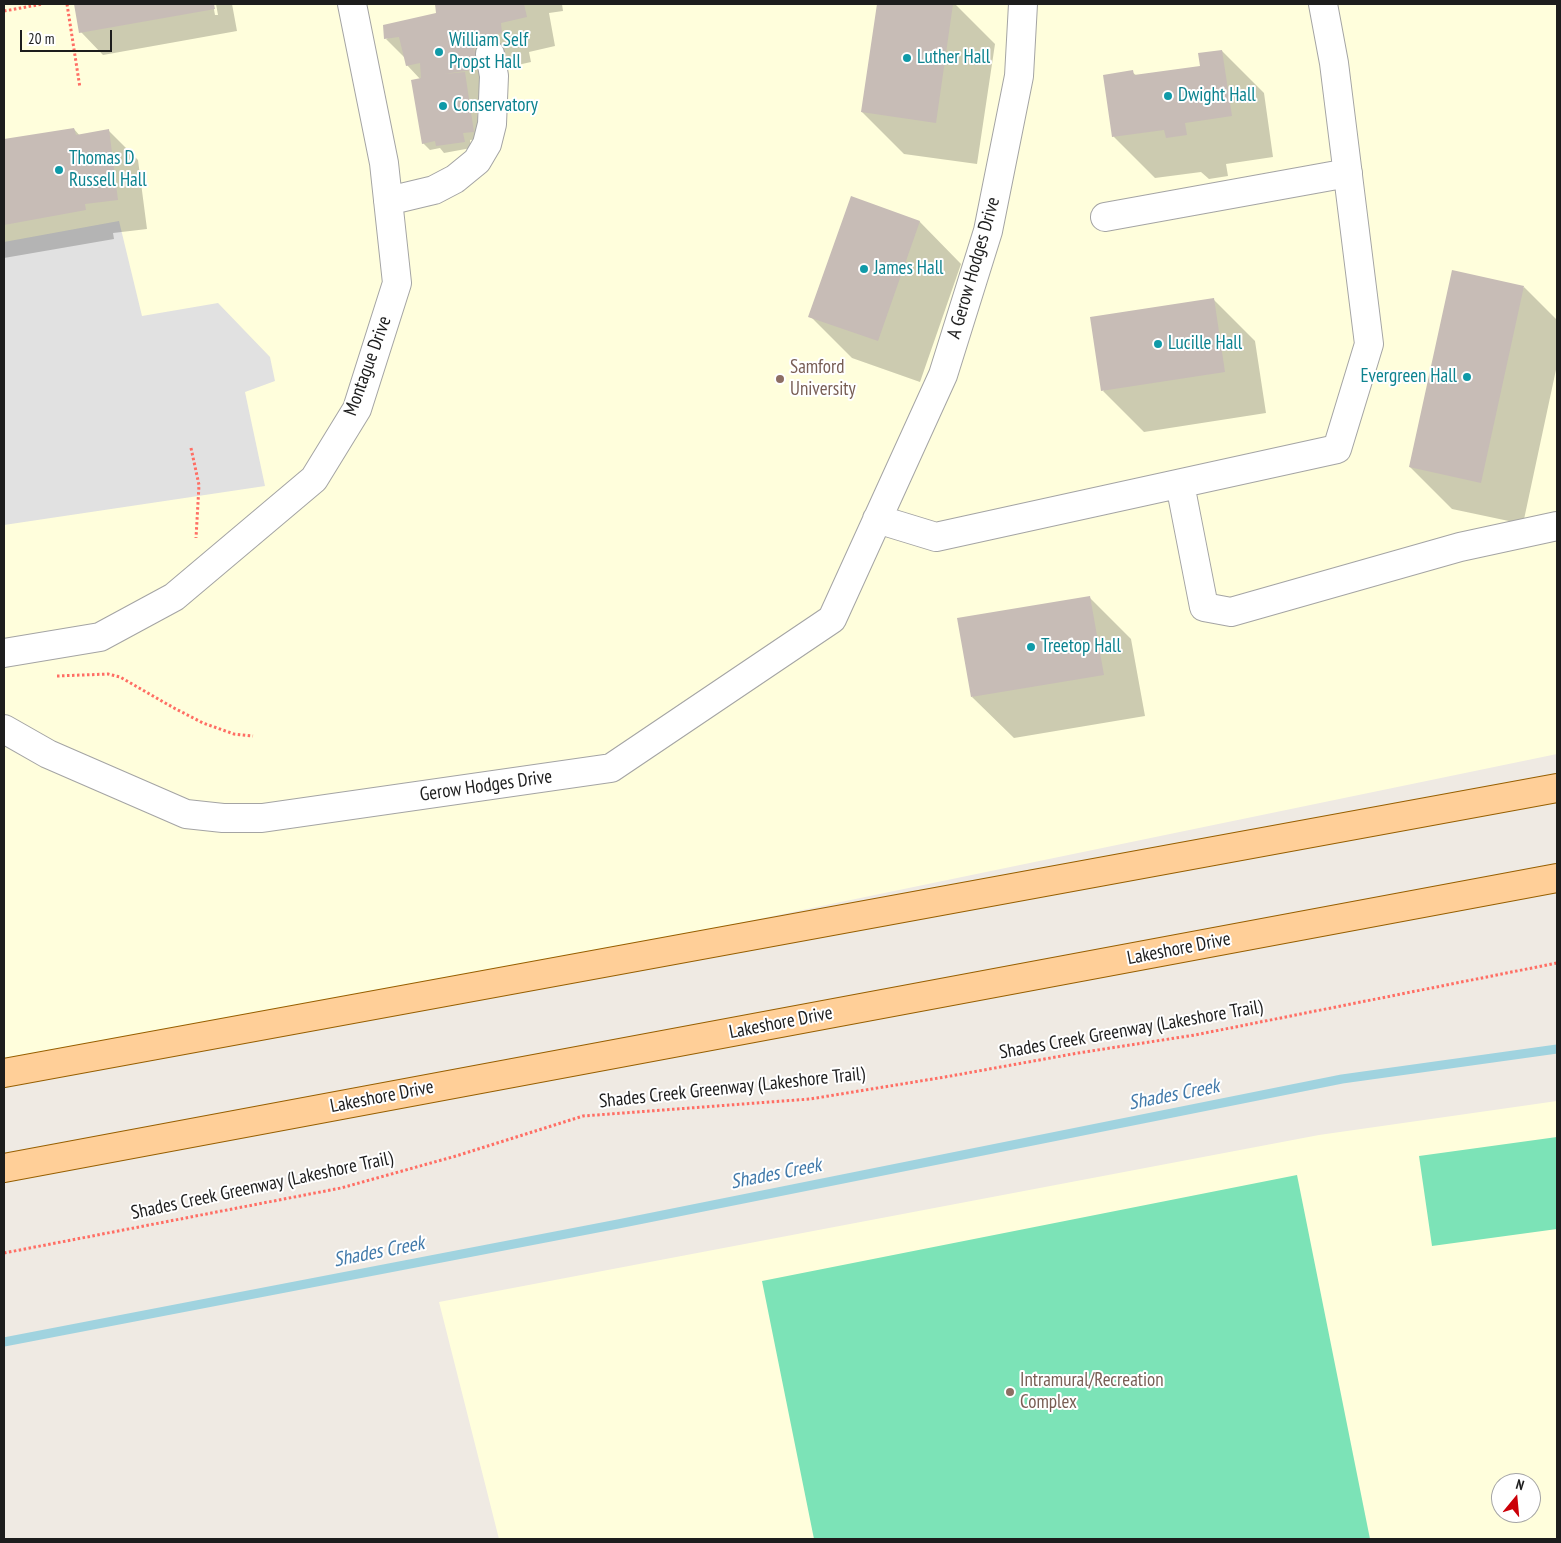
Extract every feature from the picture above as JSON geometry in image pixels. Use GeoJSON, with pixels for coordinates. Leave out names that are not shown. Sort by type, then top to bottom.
{"type":"FeatureCollection","features":[{"type":"Feature","properties":{"kind":"main road"},"geometry":{"type":"LineString","coordinates":[[4,1073],[1557,788]]}},
{"type":"Feature","properties":{"kind":"main road","name":"Lakeshore Drive"},"geometry":{"type":"LineString","coordinates":[[4,1168],[1557,878]]}},
{"type":"Feature","properties":{"kind":"street","name":"Montague Drive"},"geometry":{"type":"LineString","coordinates":[[4,653],[100,637],[174,597],[314,479],[357,409],[397,283],[384,163],[352,4]]}},
{"type":"Feature","properties":{"kind":"street","name":"A Gerow Hodges Drive"},"geometry":{"type":"LineString","coordinates":[[877,519],[943,375],[988,231],[1019,76],[1023,4]]}},
{"type":"Feature","properties":{"kind":"street"},"geometry":{"type":"LineString","coordinates":[[877,519],[936,537],[1337,449],[1369,344],[1334,63],[1323,4]]}},
{"type":"Feature","properties":{"kind":"street"},"geometry":{"type":"LineString","coordinates":[[388,200],[434,190],[456,179],[477,162],[487,144],[492,124],[494,76],[490,54]]}},
{"type":"Feature","properties":{"kind":"street"},"geometry":{"type":"LineString","coordinates":[[1105,217],[1348,173]]}},
{"type":"Feature","properties":{"kind":"street"},"geometry":{"type":"LineString","coordinates":[[1180,484],[1204,607],[1231,612],[1460,547],[1557,526]]}},
{"type":"Feature","properties":{"kind":"street","name":"Gerow Hodges Drive"},"geometry":{"type":"LineString","coordinates":[[4,729],[48,754],[186,814],[223,818],[262,818],[611,768],[832,619],[877,519]]}},
{"type":"Feature","properties":{"kind":"path"},"geometry":{"type":"LineString","coordinates":[[4,11],[43,4]]}},
{"type":"Feature","properties":{"kind":"path"},"geometry":{"type":"LineString","coordinates":[[67,4],[80,88]]}},
{"type":"Feature","properties":{"kind":"path"},"geometry":{"type":"LineString","coordinates":[[191,448],[198,485],[196,542]]}},
{"type":"Feature","properties":{"kind":"path"},"geometry":{"type":"LineString","coordinates":[[57,676],[108,674],[120,677],[203,723],[234,734],[253,736]]}},
{"type":"Feature","properties":{"kind":"path","name":"Shades Creek Greenway (Lakeshore Trail)"},"geometry":{"type":"LineString","coordinates":[[4,1253],[341,1188],[456,1156],[583,1116],[739,1105],[829,1096],[1195,1034],[1557,963]]}},
{"type":"Feature","properties":{"kind":"shaded area","name":"Samford University"},"geometry":{"type":"Polygon","coordinates":[[[4,4],[1557,4],[1557,754],[4,1075],[4,4]]]}},
{"type":"Feature","properties":{"kind":"shaded area"},"geometry":{"type":"Polygon","coordinates":[[[119,221],[142,316],[218,303],[270,357],[275,381],[245,392],[265,486],[4,525],[4,242],[119,221]]]}},
{"type":"Feature","properties":{"kind":"shaded area","name":"Intramural/Recreation Complex"},"geometry":{"type":"Polygon","coordinates":[[[1557,1101],[1557,1539],[499,1539],[439,1302],[1319,1135],[1557,1101]]]}},
{"type":"Feature","properties":{"kind":"green space"},"geometry":{"type":"Polygon","coordinates":[[[1557,1137],[1557,1229],[1432,1246],[1419,1156],[1557,1137]]]}},
{"type":"Feature","properties":{"kind":"green space"},"geometry":{"type":"Polygon","coordinates":[[[1297,1175],[1370,1539],[814,1539],[762,1281],[1297,1175]]]}},
{"type":"Feature","properties":{"kind":"building"},"geometry":{"type":"Polygon","coordinates":[[[74,4],[214,4],[215,9],[79,33],[74,4]]]}},
{"type":"Feature","properties":{"kind":"building","name":"William Self Propst Hall"},"geometry":{"type":"Polygon","coordinates":[[[435,4],[524,4],[527,17],[501,23],[502,33],[472,40],[479,69],[444,74],[465,72],[474,132],[463,133],[465,142],[436,146],[435,141],[422,144],[411,80],[421,78],[420,63],[406,66],[399,37],[384,39],[383,25],[436,13],[435,4]]]}},
{"type":"Feature","properties":{"kind":"building","name":"Luther Hall"},"geometry":{"type":"Polygon","coordinates":[[[877,4],[953,4],[936,123],[861,112],[877,4]]]}},
{"type":"Feature","properties":{"kind":"building","name":"Dwight Hall"},"geometry":{"type":"Polygon","coordinates":[[[1222,50],[1232,116],[1185,123],[1187,135],[1166,138],[1164,130],[1112,137],[1103,75],[1133,70],[1134,75],[1200,66],[1198,53],[1222,50]]]}},
{"type":"Feature","properties":{"kind":"building","name":"Thomas D Russell Hall"},"geometry":{"type":"Polygon","coordinates":[[[74,128],[76,135],[109,129],[118,200],[85,204],[86,210],[4,225],[4,139],[74,128]]]}},
{"type":"Feature","properties":{"kind":"building","name":"James Hall"},"geometry":{"type":"Polygon","coordinates":[[[851,196],[920,221],[878,341],[808,317],[851,196]]]}},
{"type":"Feature","properties":{"kind":"building","name":"Evergreen Hall"},"geometry":{"type":"Polygon","coordinates":[[[1452,270],[1524,286],[1481,483],[1409,467],[1452,270]]]}},
{"type":"Feature","properties":{"kind":"building","name":"Lucille Hall"},"geometry":{"type":"Polygon","coordinates":[[[1214,298],[1225,372],[1101,391],[1090,317],[1214,298]]]}},
{"type":"Feature","properties":{"kind":"building","name":"Treetop Hall"},"geometry":{"type":"Polygon","coordinates":[[[1090,596],[1104,675],[971,697],[957,618],[1090,596]]]}},
{"type":"Feature","properties":{"kind":"waterway","name":"Shades Creek"},"geometry":{"type":"LineString","coordinates":[[4,1342],[618,1224],[1342,1079],[1557,1049]]}},
{"type":"Feature","properties":{"kind":"place","name":"William Self Propst Hall"},"geometry":{"type":"Point","coordinates":[439,52]}},
{"type":"Feature","properties":{"kind":"place","name":"Luther Hall"},"geometry":{"type":"Point","coordinates":[907,58]}},
{"type":"Feature","properties":{"kind":"place","name":"Dwight Hall"},"geometry":{"type":"Point","coordinates":[1168,96]}},
{"type":"Feature","properties":{"kind":"place","name":"Conservatory"},"geometry":{"type":"Point","coordinates":[443,106]}},
{"type":"Feature","properties":{"kind":"place","name":"Thomas D Russell Hall"},"geometry":{"type":"Point","coordinates":[59,170]}},
{"type":"Feature","properties":{"kind":"place","name":"James Hall"},"geometry":{"type":"Point","coordinates":[864,269]}},
{"type":"Feature","properties":{"kind":"place","name":"Lucille Hall"},"geometry":{"type":"Point","coordinates":[1158,344]}},
{"type":"Feature","properties":{"kind":"place","name":"Evergreen Hall"},"geometry":{"type":"Point","coordinates":[1467,377]}},
{"type":"Feature","properties":{"kind":"place","name":"Samford University"},"geometry":{"type":"Point","coordinates":[780,379]}},
{"type":"Feature","properties":{"kind":"place","name":"Treetop Hall"},"geometry":{"type":"Point","coordinates":[1031,647]}},
{"type":"Feature","properties":{"kind":"place","name":"Intramural/Recreation Complex"},"geometry":{"type":"Point","coordinates":[1010,1392]}}]}
